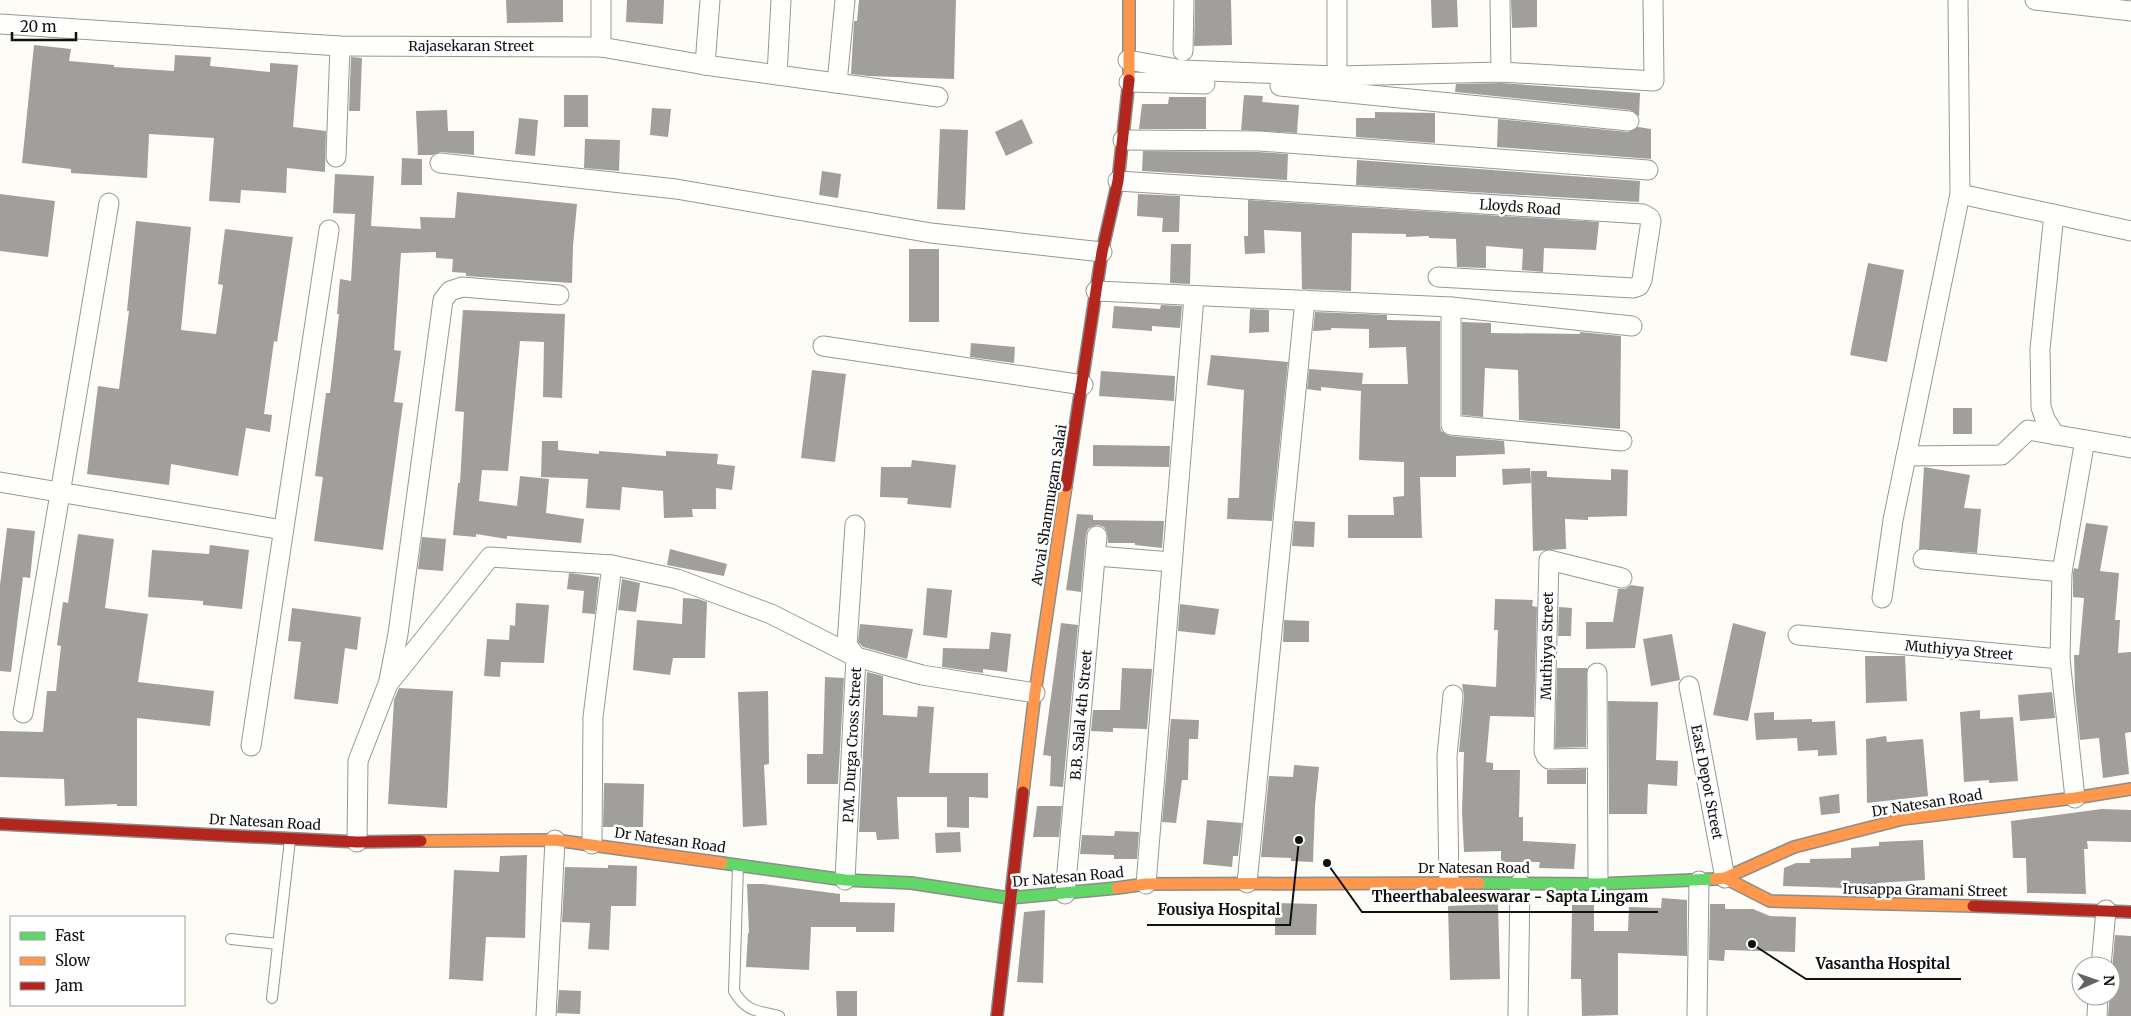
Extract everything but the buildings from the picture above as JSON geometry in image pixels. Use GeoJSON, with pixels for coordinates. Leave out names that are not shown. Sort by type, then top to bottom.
{"type":"FeatureCollection","features":[{"type":"Feature","properties":{"kind":"main road","name":"Avvai Shanmugam Salai"},"geometry":{"type":"LineString","coordinates":[[997,1016],[1009,898],[1035,694],[1102,252],[1118,181],[1129,82],[1129,0]]}},
{"type":"Feature","properties":{"kind":"main road","name":"Dr Natesan Road"},"geometry":{"type":"LineString","coordinates":[[0,824],[357,842],[555,840],[845,880],[910,883],[1009,898],[1065,894],[1146,884],[1449,882],[1598,884],[1699,881],[1725,878],[1794,847],[1903,819],[2075,798],[2131,789]]}},
{"type":"Feature","properties":{"kind":"main road","name":"Irusappa Gramani Street"},"geometry":{"type":"LineString","coordinates":[[1725,878],[1770,901],[2131,912]]}},
{"type":"Feature","properties":{"kind":"street"},"geometry":{"type":"LineString","coordinates":[[601,0],[601,47]]}},
{"type":"Feature","properties":{"kind":"street"},"geometry":{"type":"LineString","coordinates":[[706,65],[710,0]]}},
{"type":"Feature","properties":{"kind":"street"},"geometry":{"type":"LineString","coordinates":[[778,75],[781,0]]}},
{"type":"Feature","properties":{"kind":"street"},"geometry":{"type":"LineString","coordinates":[[838,83],[845,0]]}},
{"type":"Feature","properties":{"kind":"street"},"geometry":{"type":"LineString","coordinates":[[1183,51],[1184,0]]}},
{"type":"Feature","properties":{"kind":"street"},"geometry":{"type":"LineString","coordinates":[[1337,0],[1337,76]]}},
{"type":"Feature","properties":{"kind":"street"},"geometry":{"type":"LineString","coordinates":[[1500,0],[1501,72]]}},
{"type":"Feature","properties":{"kind":"street"},"geometry":{"type":"LineString","coordinates":[[1128,60],[1183,70],[1337,76],[1501,72],[1654,81],[1653,0]]}},
{"type":"Feature","properties":{"kind":"street"},"geometry":{"type":"LineString","coordinates":[[1882,598],[1892,520],[1960,194],[1958,0]]}},
{"type":"Feature","properties":{"kind":"street"},"geometry":{"type":"LineString","coordinates":[[2035,0],[2131,11]]}},
{"type":"Feature","properties":{"kind":"street","name":"Rajasekaran Street"},"geometry":{"type":"LineString","coordinates":[[0,24],[340,46],[601,47],[706,65],[938,97]]}},
{"type":"Feature","properties":{"kind":"street"},"geometry":{"type":"LineString","coordinates":[[336,157],[340,46]]}},
{"type":"Feature","properties":{"kind":"street"},"geometry":{"type":"LineString","coordinates":[[1129,82],[1288,86],[1629,121]]}},
{"type":"Feature","properties":{"kind":"street"},"geometry":{"type":"LineString","coordinates":[[1123,140],[1259,141],[1648,170]]}},
{"type":"Feature","properties":{"kind":"street"},"geometry":{"type":"LineString","coordinates":[[440,162],[676,189],[931,233],[1102,252]]}},
{"type":"Feature","properties":{"kind":"street","name":"Lloyds Road"},"geometry":{"type":"LineString","coordinates":[[1118,181],[1644,214],[1651,221],[1642,280],[1639,286],[1633,288],[1438,277]]}},
{"type":"Feature","properties":{"kind":"street"},"geometry":{"type":"LineString","coordinates":[[1960,194],[2131,231]]}},
{"type":"Feature","properties":{"kind":"street"},"geometry":{"type":"LineString","coordinates":[[24,713],[109,203]]}},
{"type":"Feature","properties":{"kind":"street"},"geometry":{"type":"LineString","coordinates":[[2054,214],[2040,349],[2041,407],[2045,419],[2055,435]]}},
{"type":"Feature","properties":{"kind":"street"},"geometry":{"type":"LineString","coordinates":[[251,746],[329,230]]}},
{"type":"Feature","properties":{"kind":"street"},"geometry":{"type":"LineString","coordinates":[[357,842],[358,761],[388,684],[398,634],[443,300],[450,291],[462,287],[559,295]]}},
{"type":"Feature","properties":{"kind":"street"},"geometry":{"type":"LineString","coordinates":[[1096,291],[1451,308],[1632,326]]}},
{"type":"Feature","properties":{"kind":"street"},"geometry":{"type":"LineString","coordinates":[[1146,884],[1194,297]]}},
{"type":"Feature","properties":{"kind":"street"},"geometry":{"type":"LineString","coordinates":[[1247,883],[1305,300]]}},
{"type":"Feature","properties":{"kind":"street"},"geometry":{"type":"LineString","coordinates":[[1451,308],[1451,425],[1622,441]]}},
{"type":"Feature","properties":{"kind":"street"},"geometry":{"type":"LineString","coordinates":[[823,346],[1083,386]]}},
{"type":"Feature","properties":{"kind":"street"},"geometry":{"type":"LineString","coordinates":[[1906,456],[2002,455],[2028,430],[2131,448]]}},
{"type":"Feature","properties":{"kind":"street"},"geometry":{"type":"LineString","coordinates":[[2075,798],[2060,659],[2062,572],[2086,440]]}},
{"type":"Feature","properties":{"kind":"street"},"geometry":{"type":"LineString","coordinates":[[0,482],[283,530]]}},
{"type":"Feature","properties":{"kind":"street","name":"P.M. Durga Cross Street"},"geometry":{"type":"LineString","coordinates":[[845,880],[856,656],[847,645],[855,525]]}},
{"type":"Feature","properties":{"kind":"street","name":"B.B. Salal 4th Street"},"geometry":{"type":"LineString","coordinates":[[1065,894],[1097,536]]}},
{"type":"Feature","properties":{"kind":"street"},"geometry":{"type":"LineString","coordinates":[[1096,556],[1172,562]]}},
{"type":"Feature","properties":{"kind":"street"},"geometry":{"type":"LineString","coordinates":[[388,684],[490,557],[612,565],[677,579],[771,614],[856,656],[922,675],[1035,694]]}},
{"type":"Feature","properties":{"kind":"street"},"geometry":{"type":"LineString","coordinates":[[1922,559],[2062,572]]}},
{"type":"Feature","properties":{"kind":"street","name":"Muthiyya Street"},"geometry":{"type":"LineString","coordinates":[[1597,758],[1549,759],[1544,751],[1549,560],[1622,578]]}},
{"type":"Feature","properties":{"kind":"street"},"geometry":{"type":"LineString","coordinates":[[592,844],[593,717],[612,565]]}},
{"type":"Feature","properties":{"kind":"street","name":"Muthiyya Street"},"geometry":{"type":"LineString","coordinates":[[1798,635],[2060,659]]}},
{"type":"Feature","properties":{"kind":"street"},"geometry":{"type":"LineString","coordinates":[[1597,673],[1598,884]]}},
{"type":"Feature","properties":{"kind":"street","name":"East Depot Street"},"geometry":{"type":"LineString","coordinates":[[1689,686],[1725,878]]}},
{"type":"Feature","properties":{"kind":"street"},"geometry":{"type":"LineString","coordinates":[[1449,882],[1448,756],[1453,695]]}},
{"type":"Feature","properties":{"kind":"street"},"geometry":{"type":"LineString","coordinates":[[546,1016],[555,840]]}},
{"type":"Feature","properties":{"kind":"street"},"geometry":{"type":"LineString","coordinates":[[1697,1016],[1699,881]]}},
{"type":"Feature","properties":{"kind":"street"},"geometry":{"type":"LineString","coordinates":[[1518,1016],[1520,883]]}},
{"type":"Feature","properties":{"kind":"street"},"geometry":{"type":"LineString","coordinates":[[2102,956],[2106,910]]}},
{"type":"Feature","properties":{"kind":"lane"},"geometry":{"type":"LineString","coordinates":[[272,998],[290,839]]}},
{"type":"Feature","properties":{"kind":"lane"},"geometry":{"type":"LineString","coordinates":[[738,865],[734,991],[740,1002],[750,1013],[779,1016]]}},
{"type":"Feature","properties":{"kind":"lane"},"geometry":{"type":"LineString","coordinates":[[231,939],[278,944]]}},
{"type":"Feature","properties":{"kind":"traffic: fast"},"geometry":{"type":"LineString","coordinates":[[722,863],[845,880],[911,883],[1009,898],[1117,888]]}},
{"type":"Feature","properties":{"kind":"traffic: fast"},"geometry":{"type":"LineString","coordinates":[[1479,883],[1598,884],[1715,879]]}},
{"type":"Feature","properties":{"kind":"traffic: slow"},"geometry":{"type":"LineString","coordinates":[[1129,0],[1129,80]]}},
{"type":"Feature","properties":{"kind":"traffic: slow"},"geometry":{"type":"LineString","coordinates":[[1023,792],[1035,693],[1066,486]]}},
{"type":"Feature","properties":{"kind":"traffic: slow"},"geometry":{"type":"LineString","coordinates":[[1715,879],[1725,878],[1794,847],[1903,819],[2075,798],[2131,789]]}},
{"type":"Feature","properties":{"kind":"traffic: slow"},"geometry":{"type":"LineString","coordinates":[[421,841],[555,840],[722,863]]}},
{"type":"Feature","properties":{"kind":"traffic: slow"},"geometry":{"type":"LineString","coordinates":[[1725,878],[1770,901],[1973,906]]}},
{"type":"Feature","properties":{"kind":"traffic: slow"},"geometry":{"type":"LineString","coordinates":[[1117,888],[1146,884],[1479,883]]}},
{"type":"Feature","properties":{"kind":"traffic: jam"},"geometry":{"type":"LineString","coordinates":[[1066,486],[1102,252],[1118,181],[1129,80]]}},
{"type":"Feature","properties":{"kind":"traffic: jam"},"geometry":{"type":"LineString","coordinates":[[997,1016],[1023,792]]}},
{"type":"Feature","properties":{"kind":"traffic: jam"},"geometry":{"type":"LineString","coordinates":[[0,824],[357,842],[421,841]]}},
{"type":"Feature","properties":{"kind":"traffic: jam"},"geometry":{"type":"LineString","coordinates":[[1973,906],[2131,912]]}},
{"type":"Feature","properties":{"kind":"place","name":"Fousiya Hospital"},"geometry":{"type":"Point","coordinates":[1299,840]}},
{"type":"Feature","properties":{"kind":"place","name":"Theerthabaleeswarar - Sapta Lingam"},"geometry":{"type":"Point","coordinates":[1327,863]}},
{"type":"Feature","properties":{"kind":"place","name":"Vasantha Hospital"},"geometry":{"type":"Point","coordinates":[1752,944]}}]}
